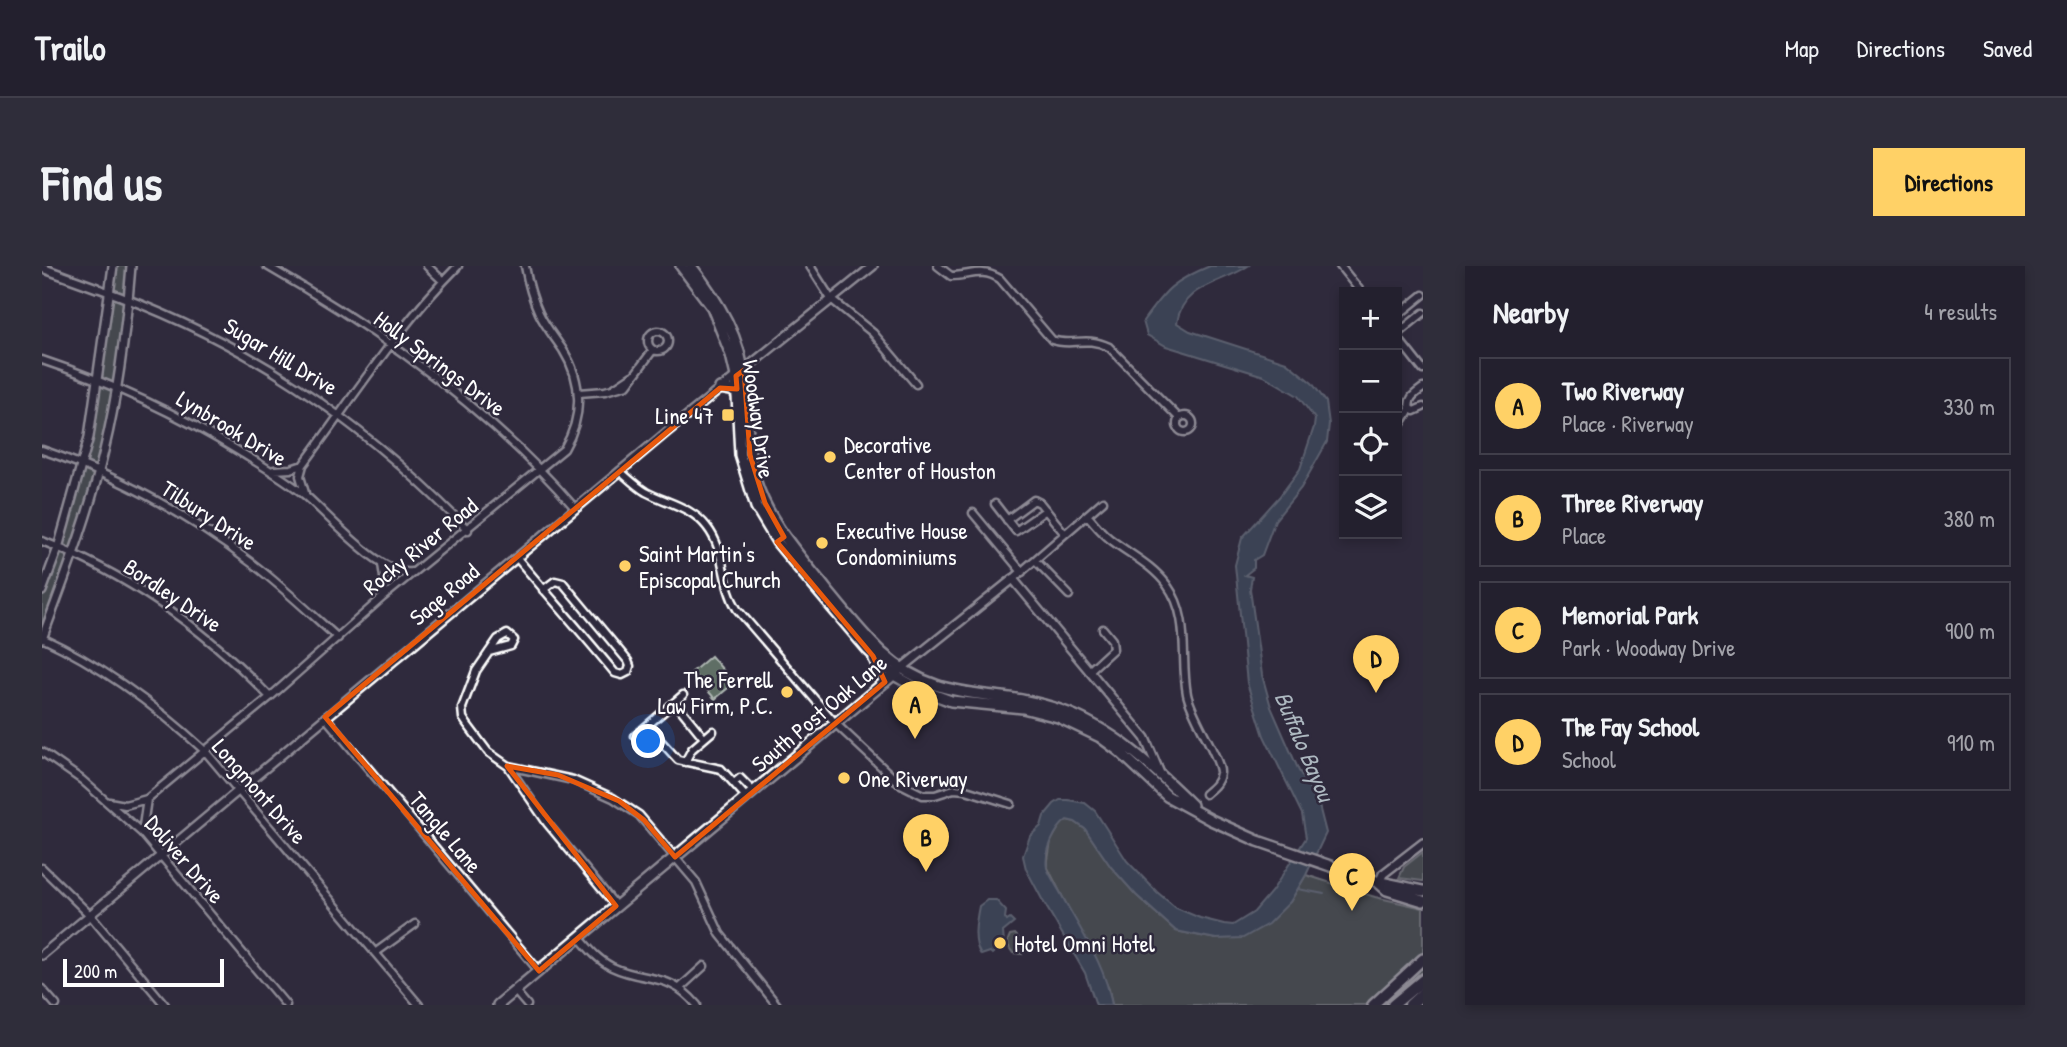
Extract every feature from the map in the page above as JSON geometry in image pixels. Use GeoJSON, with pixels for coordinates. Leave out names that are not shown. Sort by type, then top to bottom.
{"type":"FeatureCollection","features":[{"type":"Feature","properties":{"kind":"highway"},"geometry":{"type":"LineString","coordinates":[[1393,1005],[1423,980]]}},
{"type":"Feature","properties":{"kind":"highway"},"geometry":{"type":"LineString","coordinates":[[1410,1005],[1423,993]]}},
{"type":"Feature","properties":{"kind":"main road","name":"Woodway Drive"},"geometry":{"type":"LineString","coordinates":[[681,266],[715,305]]}},
{"type":"Feature","properties":{"kind":"main road","name":"Woodway Drive"},"geometry":{"type":"LineString","coordinates":[[691,266],[715,305],[740,373],[750,455],[765,503],[781,539]]}},
{"type":"Feature","properties":{"kind":"main road","name":"Woodway Drive"},"geometry":{"type":"LineString","coordinates":[[740,373],[737,394],[740,455],[756,507],[873,656],[894,675],[919,690],[951,701],[1025,700],[1086,720],[1116,744],[1167,796],[1200,814],[1258,841],[1380,883],[1387,890],[1422,898]]}},
{"type":"Feature","properties":{"kind":"main road"},"geometry":{"type":"LineString","coordinates":[[720,388],[737,394]]}},
{"type":"Feature","properties":{"kind":"main road","name":"Woodway Drive"},"geometry":{"type":"LineString","coordinates":[[836,607],[902,668],[926,682],[996,702]]}},
{"type":"Feature","properties":{"kind":"main road"},"geometry":{"type":"LineString","coordinates":[[873,656],[885,682]]}},
{"type":"Feature","properties":{"kind":"main road","name":"South Post Oak Lane"},"geometry":{"type":"LineString","coordinates":[[498,1005],[902,668]]}},
{"type":"Feature","properties":{"kind":"main road","name":"Woodway Drive"},"geometry":{"type":"LineString","coordinates":[[1116,744],[1134,752],[1200,814]]}},
{"type":"Feature","properties":{"kind":"main road"},"geometry":{"type":"LineString","coordinates":[[1373,1005],[1423,959]]}},
{"type":"Feature","properties":{"kind":"street"},"geometry":{"type":"LineString","coordinates":[[42,591],[58,548],[82,464],[99,380],[113,266]]}},
{"type":"Feature","properties":{"kind":"street"},"geometry":{"type":"LineString","coordinates":[[42,638],[74,554],[99,471],[118,387],[131,266]]}},
{"type":"Feature","properties":{"kind":"street","name":"Holly Springs Drive"},"geometry":{"type":"LineString","coordinates":[[267,266],[313,293],[470,403],[541,470],[575,509]]}},
{"type":"Feature","properties":{"kind":"street"},"geometry":{"type":"LineString","coordinates":[[428,266],[443,281]]}},
{"type":"Feature","properties":{"kind":"street"},"geometry":{"type":"LineString","coordinates":[[305,495],[300,475],[303,465],[391,346],[458,266]]}},
{"type":"Feature","properties":{"kind":"street","name":"Rocky River Road"},"geometry":{"type":"LineString","coordinates":[[147,799],[270,697],[383,597],[564,449],[578,414],[579,393],[565,353],[541,317],[533,299],[525,266]]}},
{"type":"Feature","properties":{"kind":"street"},"geometry":{"type":"LineString","coordinates":[[810,266],[831,299],[873,333],[915,384]]}},
{"type":"Feature","properties":{"kind":"street","name":"Sage Road"},"geometry":{"type":"LineString","coordinates":[[42,955],[720,388],[873,266]]}},
{"type":"Feature","properties":{"kind":"street"},"geometry":{"type":"LineString","coordinates":[[938,266],[951,276],[983,271],[1000,279],[1052,340],[1060,343],[1098,341],[1109,347],[1179,418]]}},
{"type":"Feature","properties":{"kind":"street"},"geometry":{"type":"LineString","coordinates":[[1340,266],[1357,287]]}},
{"type":"Feature","properties":{"kind":"street","name":"Sugar Hill Drive"},"geometry":{"type":"LineString","coordinates":[[42,268],[128,298],[192,326],[262,364],[340,415],[407,470],[468,530]]}},
{"type":"Feature","properties":{"kind":"street"},"geometry":{"type":"LineString","coordinates":[[1402,312],[1423,295]]}},
{"type":"Feature","properties":{"kind":"street"},"geometry":{"type":"LineString","coordinates":[[1402,331],[1423,313]]}},
{"type":"Feature","properties":{"kind":"street"},"geometry":{"type":"LineString","coordinates":[[1402,342],[1423,370]]}},
{"type":"Feature","properties":{"kind":"street"},"geometry":{"type":"LineString","coordinates":[[579,393],[627,385],[653,350]]}},
{"type":"Feature","properties":{"kind":"street","name":"Lynbrook Drive"},"geometry":{"type":"LineString","coordinates":[[42,360],[118,387],[201,427],[305,495],[382,564],[404,573],[414,572]]}},
{"type":"Feature","properties":{"kind":"street"},"geometry":{"type":"LineString","coordinates":[[1402,422],[1410,409],[1411,398],[1423,387]]}},
{"type":"Feature","properties":{"kind":"street"},"geometry":{"type":"LineString","coordinates":[[1410,409],[1419,411],[1423,407]]}},
{"type":"Feature","properties":{"kind":"street","name":"Tilbury Drive"},"geometry":{"type":"LineString","coordinates":[[42,450],[99,471],[157,500],[216,537],[256,566],[338,638]]}},
{"type":"Feature","properties":{"kind":"street"},"geometry":{"type":"LineString","coordinates":[[269,469],[280,471],[303,465]]}},
{"type":"Feature","properties":{"kind":"street"},"geometry":{"type":"LineString","coordinates":[[621,471],[635,486],[681,507],[705,524],[716,541],[727,588],[737,609],[836,723],[899,783],[923,796],[954,789],[966,790],[1011,804]]}},
{"type":"Feature","properties":{"kind":"street"},"geometry":{"type":"LineString","coordinates":[[1007,520],[1032,500],[1037,501],[1065,534]]}},
{"type":"Feature","properties":{"kind":"street"},"geometry":{"type":"LineString","coordinates":[[1103,501],[1013,579],[1149,745],[1154,762],[1163,777]]}},
{"type":"Feature","properties":{"kind":"street"},"geometry":{"type":"LineString","coordinates":[[995,504],[1016,531],[1046,510]]}},
{"type":"Feature","properties":{"kind":"street"},"geometry":{"type":"LineString","coordinates":[[973,513],[1022,572]]}},
{"type":"Feature","properties":{"kind":"street"},"geometry":{"type":"LineString","coordinates":[[1088,516],[1106,537],[1149,566],[1167,586],[1176,602],[1182,619],[1187,694],[1220,768],[1217,782],[1205,794]]}},
{"type":"Feature","properties":{"kind":"street","name":"Bordley Drive"},"geometry":{"type":"LineString","coordinates":[[42,541],[74,554],[151,597],[184,619],[234,659],[270,697]]}},
{"type":"Feature","properties":{"kind":"street"},"geometry":{"type":"LineString","coordinates":[[517,558],[543,590],[617,674],[621,676],[628,672],[628,661],[562,582],[555,581],[543,590]]}},
{"type":"Feature","properties":{"kind":"street"},"geometry":{"type":"LineString","coordinates":[[1035,561],[1069,595]]}},
{"type":"Feature","properties":{"kind":"street"},"geometry":{"type":"LineString","coordinates":[[382,564],[385,584],[383,597]]}},
{"type":"Feature","properties":{"kind":"street","name":"South Post Oak Lane"},"geometry":{"type":"LineString","coordinates":[[902,668],[1013,579]]}},
{"type":"Feature","properties":{"kind":"street"},"geometry":{"type":"LineString","coordinates":[[583,634],[596,622]]}},
{"type":"Feature","properties":{"kind":"street"},"geometry":{"type":"LineString","coordinates":[[1088,671],[1113,649],[1114,645],[1103,629]]}},
{"type":"Feature","properties":{"kind":"street","name":"Longmont Drive"},"geometry":{"type":"LineString","coordinates":[[42,638],[96,665],[130,688],[205,751],[419,1005]]}},
{"type":"Feature","properties":{"kind":"street"},"geometry":{"type":"LineString","coordinates":[[489,652],[475,671],[463,704],[467,724],[488,752],[508,766],[543,817],[616,906]]}},
{"type":"Feature","properties":{"kind":"street"},"geometry":{"type":"LineString","coordinates":[[635,736],[683,695]]}},
{"type":"Feature","properties":{"kind":"street"},"geometry":{"type":"LineString","coordinates":[[675,702],[704,738]]}},
{"type":"Feature","properties":{"kind":"street","name":"Tangle Lane"},"geometry":{"type":"LineString","coordinates":[[325,717],[539,971]]}},
{"type":"Feature","properties":{"kind":"street"},"geometry":{"type":"LineString","coordinates":[[648,726],[670,752],[685,762],[721,769],[734,783],[740,778],[743,779],[750,795]]}},
{"type":"Feature","properties":{"kind":"street"},"geometry":{"type":"LineString","coordinates":[[685,762],[692,749],[713,731]]}},
{"type":"Feature","properties":{"kind":"street"},"geometry":{"type":"LineString","coordinates":[[1134,752],[1144,748],[1139,733]]}},
{"type":"Feature","properties":{"kind":"street","name":"Doliver Drive"},"geometry":{"type":"LineString","coordinates":[[42,752],[109,802],[142,833],[286,1005]]}},
{"type":"Feature","properties":{"kind":"street"},"geometry":{"type":"LineString","coordinates":[[508,766],[558,775],[619,801],[644,820],[702,891],[720,934],[777,1005]]}},
{"type":"Feature","properties":{"kind":"street"},"geometry":{"type":"LineString","coordinates":[[109,802],[125,805],[147,799],[142,833]]}},
{"type":"Feature","properties":{"kind":"street"},"geometry":{"type":"LineString","coordinates":[[1380,883],[1383,874],[1423,842]]}},
{"type":"Feature","properties":{"kind":"street"},"geometry":{"type":"LineString","coordinates":[[42,868],[90,915],[164,1005]]}},
{"type":"Feature","properties":{"kind":"street"},"geometry":{"type":"LineString","coordinates":[[377,955],[415,924]]}},
{"type":"Feature","properties":{"kind":"street"},"geometry":{"type":"LineString","coordinates":[[579,937],[598,958],[613,968],[663,980],[680,988],[697,1005]]}},
{"type":"Feature","properties":{"kind":"street"},"geometry":{"type":"LineString","coordinates":[[680,988],[704,966]]}},
{"type":"Feature","properties":{"kind":"street"},"geometry":{"type":"LineString","coordinates":[[42,989],[56,1005]]}},
{"type":"Feature","properties":{"kind":"street"},"geometry":{"type":"LineString","coordinates":[[515,991],[527,1005]]}},
{"type":"Feature","properties":{"kind":"highlighted area"},"geometry":{"type":"Polygon","coordinates":[[[744,370],[750,455],[765,503],[784,537],[777,542],[873,656],[885,682],[675,857],[644,820],[619,801],[558,775],[507,766],[616,906],[539,971],[325,717],[720,388],[737,389],[736,376],[744,370]]]}},
{"type":"Feature","properties":{"kind":"green space"},"geometry":{"type":"Polygon","coordinates":[[[115,266],[130,266],[109,424],[84,518],[42,635],[42,596],[61,546],[92,436],[115,266]]]}},
{"type":"Feature","properties":{"kind":"green space"},"geometry":{"type":"Polygon","coordinates":[[[711,656],[734,683],[715,699],[692,672],[711,656]]]}},
{"type":"Feature","properties":{"kind":"green space"},"geometry":{"type":"Polygon","coordinates":[[[1067,820],[1085,829],[1111,867],[1136,895],[1176,931],[1216,939],[1290,902],[1306,875],[1375,897],[1423,908],[1423,1005],[1112,1005],[1109,989],[1047,866],[1051,841],[1061,824],[1067,820]]]}},
{"type":"Feature","properties":{"kind":"green space"},"geometry":{"type":"Polygon","coordinates":[[[1423,852],[1423,881],[1399,878],[1404,867],[1423,852]]]}},
{"type":"Feature","properties":{"kind":"green space"},"geometry":{"type":"Polygon","coordinates":[[[1015,934],[1022,942],[1022,954],[1013,953],[1009,947],[1010,935],[1015,934]]]}},
{"type":"Feature","properties":{"kind":"water"},"geometry":{"type":"Polygon","coordinates":[[[1210,266],[1248,266],[1195,293],[1180,310],[1177,323],[1190,331],[1286,362],[1312,383],[1326,402],[1329,424],[1327,442],[1301,488],[1275,520],[1262,555],[1254,560],[1254,568],[1245,575],[1252,577],[1250,589],[1262,675],[1271,707],[1299,771],[1318,802],[1326,833],[1290,902],[1268,924],[1243,938],[1216,939],[1176,931],[1136,895],[1111,867],[1085,829],[1067,820],[1051,841],[1047,868],[1104,975],[1112,1005],[1096,1005],[1085,973],[1026,869],[1023,856],[1030,836],[1041,826],[1044,816],[1054,804],[1060,800],[1085,803],[1095,811],[1127,861],[1157,892],[1176,908],[1224,924],[1233,925],[1254,912],[1272,891],[1306,838],[1302,814],[1264,736],[1247,683],[1235,565],[1242,538],[1300,469],[1315,419],[1298,396],[1264,376],[1166,346],[1147,335],[1143,321],[1165,293],[1187,276],[1210,266]]]}},
{"type":"Feature","properties":{"kind":"water"},"geometry":{"type":"Polygon","coordinates":[[[987,900],[996,900],[1006,911],[1007,921],[1010,919],[1014,923],[1003,932],[1004,944],[992,954],[990,952],[981,955],[976,944],[976,925],[979,906],[987,900]]]}},
{"type":"Feature","properties":{"kind":"waterway"},"geometry":{"type":"LineString","coordinates":[[1298,889],[1324,894]]}},
{"type":"Feature","properties":{"kind":"place","name":"Line 47"},"geometry":{"type":"Point","coordinates":[728,415]}},
{"type":"Feature","properties":{"kind":"place","name":"Decorative Center of Houston"},"geometry":{"type":"Point","coordinates":[830,457]}},
{"type":"Feature","properties":{"kind":"place","name":"Executive House Condominiums"},"geometry":{"type":"Point","coordinates":[822,543]}},
{"type":"Feature","properties":{"kind":"place","name":"Saint Martin's Episcopal Church"},"geometry":{"type":"Point","coordinates":[625,566]}},
{"type":"Feature","properties":{"kind":"place","name":"The Ferrell Law Firm, P.C."},"geometry":{"type":"Point","coordinates":[787,692]}},
{"type":"Feature","properties":{"kind":"place","name":"The Fay School"},"geometry":{"type":"Point","coordinates":[1376,693]}},
{"type":"Feature","properties":{"kind":"place","name":"Two Riverway"},"geometry":{"type":"Point","coordinates":[915,739]}},
{"type":"Feature","properties":{"kind":"place","name":"One Riverway"},"geometry":{"type":"Point","coordinates":[844,778]}},
{"type":"Feature","properties":{"kind":"place","name":"Three Riverway"},"geometry":{"type":"Point","coordinates":[926,872]}},
{"type":"Feature","properties":{"kind":"place","name":"Memorial Park"},"geometry":{"type":"Point","coordinates":[1352,911]}},
{"type":"Feature","properties":{"kind":"place","name":"Hotel Omni Hotel"},"geometry":{"type":"Point","coordinates":[1000,943]}},
{"type":"Feature","properties":{"kind":"water label","name":"Buffalo Bayou"},"geometry":{"type":"Point","coordinates":[1305,746]}}]}
